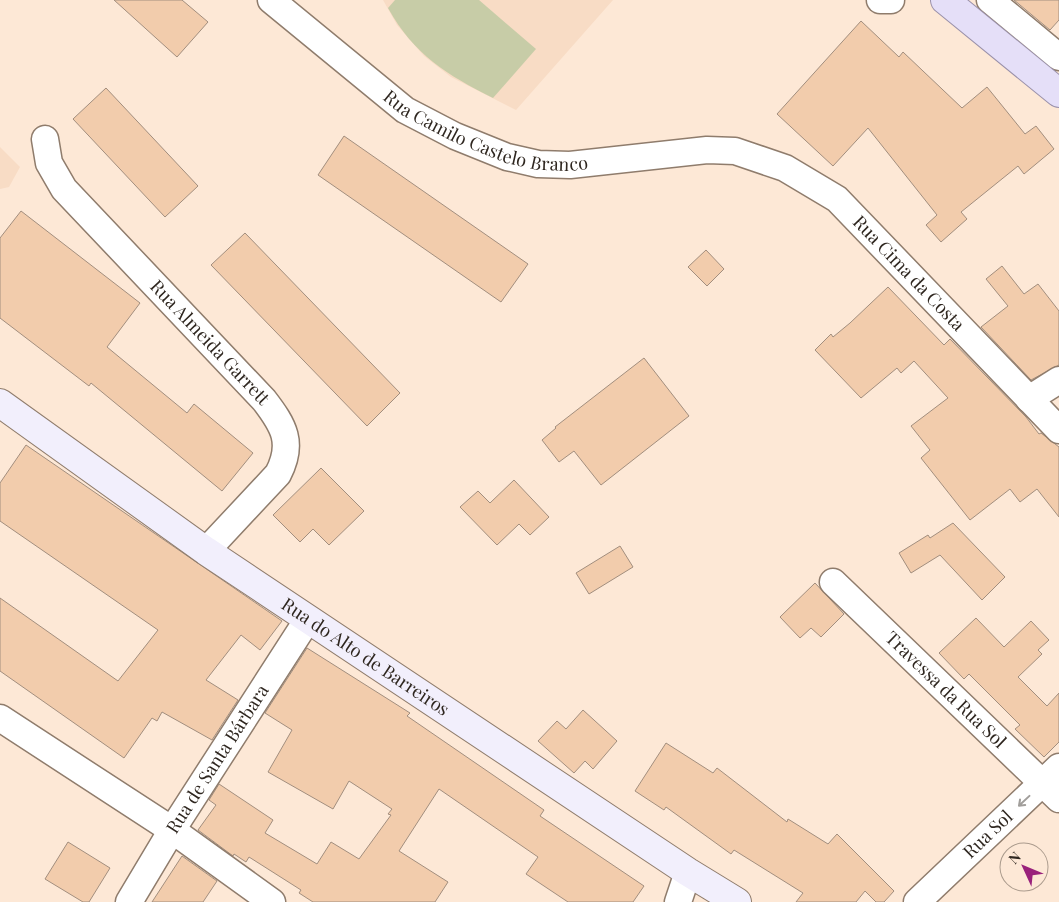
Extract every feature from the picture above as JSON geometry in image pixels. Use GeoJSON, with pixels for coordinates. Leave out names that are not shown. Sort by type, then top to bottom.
{"type":"FeatureCollection","features":[{"type":"Feature","properties":{"kind":"main road"},"geometry":{"type":"LineString","coordinates":[[945,0],[1059,93]]}},
{"type":"Feature","properties":{"kind":"street","name":"Rua Camilo Castelo Branco"},"geometry":{"type":"LineString","coordinates":[[271,0],[405,110],[455,136],[507,157],[538,164],[570,165],[707,150],[735,151]]}},
{"type":"Feature","properties":{"kind":"street"},"geometry":{"type":"LineString","coordinates":[[880,0],[891,0]]}},
{"type":"Feature","properties":{"kind":"street"},"geometry":{"type":"LineString","coordinates":[[990,0],[1059,57]]}},
{"type":"Feature","properties":{"kind":"street","name":"Rua Almeida Garrett"},"geometry":{"type":"LineString","coordinates":[[45,139],[48,163],[64,189],[264,400],[284,430],[287,446],[286,458],[278,474],[206,550]]}},
{"type":"Feature","properties":{"kind":"street","name":"Rua Cima da Costa"},"geometry":{"type":"LineString","coordinates":[[735,151],[786,168],[837,199],[1059,430]]}},
{"type":"Feature","properties":{"kind":"street"},"geometry":{"type":"LineString","coordinates":[[1029,399],[1059,380]]}},
{"type":"Feature","properties":{"kind":"street","name":"Rua do Alto de Barreiros"},"geometry":{"type":"LineString","coordinates":[[0,403],[206,550],[688,872],[737,902]]}},
{"type":"Feature","properties":{"kind":"street","name":"Travessa da Rua Sol"},"geometry":{"type":"LineString","coordinates":[[833,582],[1054,783]]}},
{"type":"Feature","properties":{"kind":"street","name":"Rua de Santa Bárbara"},"geometry":{"type":"LineString","coordinates":[[129,902],[172,830],[308,619]]}},
{"type":"Feature","properties":{"kind":"street"},"geometry":{"type":"LineString","coordinates":[[0,718],[172,830],[272,902]]}},
{"type":"Feature","properties":{"kind":"street","name":"Rua Sol"},"geometry":{"type":"LineString","coordinates":[[917,902],[1054,783]]}},
{"type":"Feature","properties":{"kind":"street"},"geometry":{"type":"LineString","coordinates":[[678,902],[688,872]]}},
{"type":"Feature","properties":{"kind":"shaded area"},"geometry":{"type":"Polygon","coordinates":[[[383,0],[613,0],[516,110],[451,77],[424,56],[397,25],[383,0]]]}},
{"type":"Feature","properties":{"kind":"shaded area"},"geometry":{"type":"Polygon","coordinates":[[[0,147],[20,167],[9,187],[0,189],[0,147]]]}},
{"type":"Feature","properties":{"kind":"green space"},"geometry":{"type":"Polygon","coordinates":[[[395,0],[479,0],[536,49],[493,98],[446,72],[409,39],[388,8],[395,0]]]}},
{"type":"Feature","properties":{"kind":"building"},"geometry":{"type":"Polygon","coordinates":[[[114,0],[182,0],[208,22],[177,57],[114,0]]]}},
{"type":"Feature","properties":{"kind":"building"},"geometry":{"type":"Polygon","coordinates":[[[1014,0],[1059,0],[1059,20],[1050,30],[1014,0]]]}},
{"type":"Feature","properties":{"kind":"building"},"geometry":{"type":"Polygon","coordinates":[[[861,21],[899,57],[903,52],[962,108],[987,87],[1025,134],[1036,126],[1054,149],[1024,174],[1018,166],[961,212],[967,219],[941,242],[926,225],[937,215],[868,128],[833,166],[777,114],[861,21]]]}},
{"type":"Feature","properties":{"kind":"building"},"geometry":{"type":"Polygon","coordinates":[[[106,88],[198,186],[165,217],[73,119],[106,88]]]}},
{"type":"Feature","properties":{"kind":"building"},"geometry":{"type":"Polygon","coordinates":[[[344,136],[528,264],[501,302],[318,175],[344,136]]]}},
{"type":"Feature","properties":{"kind":"building"},"geometry":{"type":"Polygon","coordinates":[[[21,211],[140,303],[107,347],[187,413],[194,404],[253,453],[222,491],[91,383],[89,386],[0,318],[0,238],[21,211]]]}},
{"type":"Feature","properties":{"kind":"building"},"geometry":{"type":"Polygon","coordinates":[[[245,233],[400,393],[367,426],[211,265],[245,233]]]}},
{"type":"Feature","properties":{"kind":"building"},"geometry":{"type":"Polygon","coordinates":[[[706,250],[724,269],[707,286],[688,267],[706,250]]]}},
{"type":"Feature","properties":{"kind":"building"},"geometry":{"type":"Polygon","coordinates":[[[1002,266],[1024,294],[1038,284],[1059,311],[1059,365],[1031,380],[981,327],[1008,306],[986,279],[1002,266]]]}},
{"type":"Feature","properties":{"kind":"building"},"geometry":{"type":"Polygon","coordinates":[[[888,287],[944,345],[950,339],[1026,417],[1039,434],[1041,433],[1059,447],[1059,517],[1037,489],[1020,502],[1010,489],[970,520],[921,458],[930,450],[911,426],[948,398],[914,361],[901,373],[897,368],[861,398],[815,350],[831,334],[833,337],[850,323],[888,287]]]}},
{"type":"Feature","properties":{"kind":"building"},"geometry":{"type":"Polygon","coordinates":[[[644,358],[689,416],[601,485],[574,451],[559,462],[542,440],[555,427],[644,358]]]}},
{"type":"Feature","properties":{"kind":"building"},"geometry":{"type":"Polygon","coordinates":[[[26,445],[282,621],[260,650],[241,635],[206,680],[238,700],[212,740],[162,712],[157,721],[152,718],[124,758],[0,671],[0,598],[118,681],[158,630],[0,521],[0,483],[26,445]]]}},
{"type":"Feature","properties":{"kind":"building"},"geometry":{"type":"Polygon","coordinates":[[[321,468],[364,511],[329,545],[313,529],[300,542],[273,515],[321,468]]]}},
{"type":"Feature","properties":{"kind":"building"},"geometry":{"type":"Polygon","coordinates":[[[514,480],[549,517],[530,535],[519,524],[497,545],[460,507],[478,491],[490,503],[514,480]]]}},
{"type":"Feature","properties":{"kind":"building"},"geometry":{"type":"Polygon","coordinates":[[[953,523],[1005,577],[982,600],[940,555],[911,573],[899,553],[928,535],[930,538],[953,523]]]}},
{"type":"Feature","properties":{"kind":"building"},"geometry":{"type":"Polygon","coordinates":[[[620,546],[633,567],[589,594],[576,573],[620,546]]]}},
{"type":"Feature","properties":{"kind":"building"},"geometry":{"type":"Polygon","coordinates":[[[815,583],[844,614],[821,637],[811,628],[800,638],[780,617],[815,583]]]}},
{"type":"Feature","properties":{"kind":"building"},"geometry":{"type":"Polygon","coordinates":[[[976,618],[1004,647],[1031,621],[1049,640],[1038,650],[1042,654],[1018,677],[1047,706],[1059,693],[1059,742],[1044,757],[1015,729],[1020,725],[969,674],[964,679],[939,653],[976,618]]]}},
{"type":"Feature","properties":{"kind":"building"},"geometry":{"type":"Polygon","coordinates":[[[307,648],[410,713],[407,716],[544,810],[540,816],[644,886],[633,902],[568,902],[526,874],[538,857],[439,789],[399,851],[448,882],[435,902],[313,902],[299,893],[301,890],[249,857],[246,862],[234,854],[233,856],[198,830],[216,805],[209,800],[219,784],[273,820],[265,833],[317,864],[331,842],[359,859],[391,815],[388,814],[392,809],[349,781],[333,809],[268,772],[292,730],[265,713],[307,648]]]}},
{"type":"Feature","properties":{"kind":"building"},"geometry":{"type":"Polygon","coordinates":[[[583,710],[617,741],[593,769],[585,761],[574,773],[538,741],[557,721],[566,729],[583,710]]]}},
{"type":"Feature","properties":{"kind":"building"},"geometry":{"type":"Polygon","coordinates":[[[666,743],[713,773],[717,768],[787,822],[788,819],[828,844],[837,834],[894,891],[884,902],[876,902],[865,891],[856,902],[796,902],[803,893],[734,850],[731,854],[666,807],[664,810],[635,791],[666,743]]]}},
{"type":"Feature","properties":{"kind":"building"},"geometry":{"type":"Polygon","coordinates":[[[68,842],[110,868],[89,902],[83,902],[45,879],[68,842]]]}},
{"type":"Feature","properties":{"kind":"building"},"geometry":{"type":"Polygon","coordinates":[[[182,856],[217,881],[203,902],[152,902],[182,856]]]}}]}
